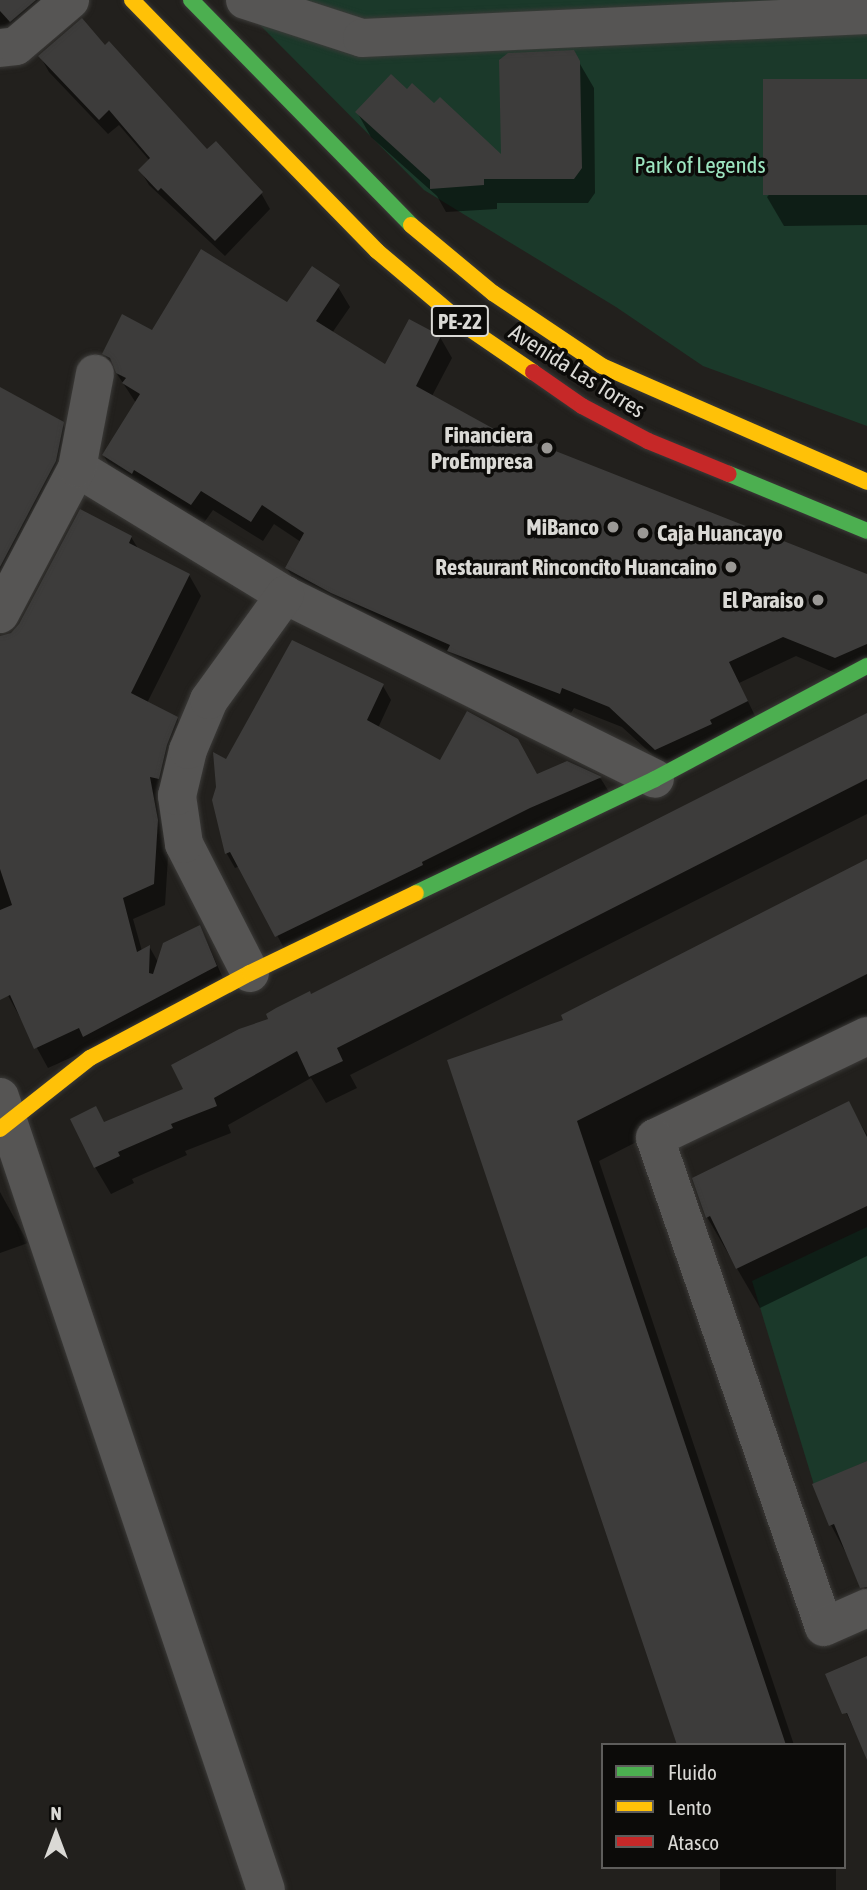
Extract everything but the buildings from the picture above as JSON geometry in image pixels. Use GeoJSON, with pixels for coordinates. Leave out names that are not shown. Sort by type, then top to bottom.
{"type":"FeatureCollection","features":[{"type":"Feature","properties":{"kind":"main road","name":"Avenida Las Torres"},"geometry":{"type":"LineString","coordinates":[[132,0],[377,251],[467,327],[582,406],[648,441],[867,531]]}},
{"type":"Feature","properties":{"kind":"main road","name":"Avenida Las Torres"},"geometry":{"type":"LineString","coordinates":[[191,0],[411,225],[493,293],[602,366],[867,482]]}},
{"type":"Feature","properties":{"kind":"main road"},"geometry":{"type":"LineString","coordinates":[[3,1116],[90,1058],[250,974],[655,779],[867,666]]}},
{"type":"Feature","properties":{"kind":"street"},"geometry":{"type":"LineString","coordinates":[[0,48],[16,46],[70,0]]}},
{"type":"Feature","properties":{"kind":"street"},"geometry":{"type":"LineString","coordinates":[[245,0],[362,38],[867,15]]}},
{"type":"Feature","properties":{"kind":"street"},"geometry":{"type":"LineString","coordinates":[[0,614],[76,468],[95,374]]}},
{"type":"Feature","properties":{"kind":"street"},"geometry":{"type":"LineString","coordinates":[[76,468],[285,595],[655,779]]}},
{"type":"Feature","properties":{"kind":"street"},"geometry":{"type":"LineString","coordinates":[[250,974],[184,844],[177,796],[188,750],[209,699],[285,595]]}},
{"type":"Feature","properties":{"kind":"street"},"geometry":{"type":"LineString","coordinates":[[867,1036],[655,1138],[824,1627],[867,1608]]}},
{"type":"Feature","properties":{"kind":"street"},"geometry":{"type":"LineString","coordinates":[[3,1116],[266,1890]]}},
{"type":"Feature","properties":{"kind":"green space","name":"Park of Legends"},"geometry":{"type":"Polygon","coordinates":[[[235,0],[867,0],[867,426],[703,366],[616,307],[424,190],[235,0]]]}},
{"type":"Feature","properties":{"kind":"green space"},"geometry":{"type":"Polygon","coordinates":[[[867,1227],[867,1461],[814,1485],[752,1281],[867,1227]]]}},
{"type":"Feature","properties":{"kind":"traffic: fast"},"geometry":{"type":"LineString","coordinates":[[191,0],[411,225]]}},
{"type":"Feature","properties":{"kind":"traffic: fast"},"geometry":{"type":"LineString","coordinates":[[729,474],[867,531]]}},
{"type":"Feature","properties":{"kind":"traffic: fast"},"geometry":{"type":"LineString","coordinates":[[416,893],[655,779],[867,666]]}},
{"type":"Feature","properties":{"kind":"traffic: slow"},"geometry":{"type":"LineString","coordinates":[[132,0],[377,251],[467,327],[533,372]]}},
{"type":"Feature","properties":{"kind":"traffic: slow"},"geometry":{"type":"LineString","coordinates":[[411,225],[493,293],[602,366],[867,482]]}},
{"type":"Feature","properties":{"kind":"traffic: slow"},"geometry":{"type":"LineString","coordinates":[[0,1129],[90,1058],[250,973],[416,893]]}},
{"type":"Feature","properties":{"kind":"traffic: jam"},"geometry":{"type":"LineString","coordinates":[[533,372],[582,406],[648,441],[729,474]]}},
{"type":"Feature","properties":{"kind":"place","name":"Financiera ProEmpresa"},"geometry":{"type":"Point","coordinates":[547,448]}},
{"type":"Feature","properties":{"kind":"place","name":"MiBanco"},"geometry":{"type":"Point","coordinates":[613,527]}},
{"type":"Feature","properties":{"kind":"place","name":"Caja Huancayo"},"geometry":{"type":"Point","coordinates":[643,533]}},
{"type":"Feature","properties":{"kind":"place","name":"Restaurant Rinconcito Huancaino"},"geometry":{"type":"Point","coordinates":[731,567]}},
{"type":"Feature","properties":{"kind":"place","name":"El Paraiso"},"geometry":{"type":"Point","coordinates":[818,600]}}]}
